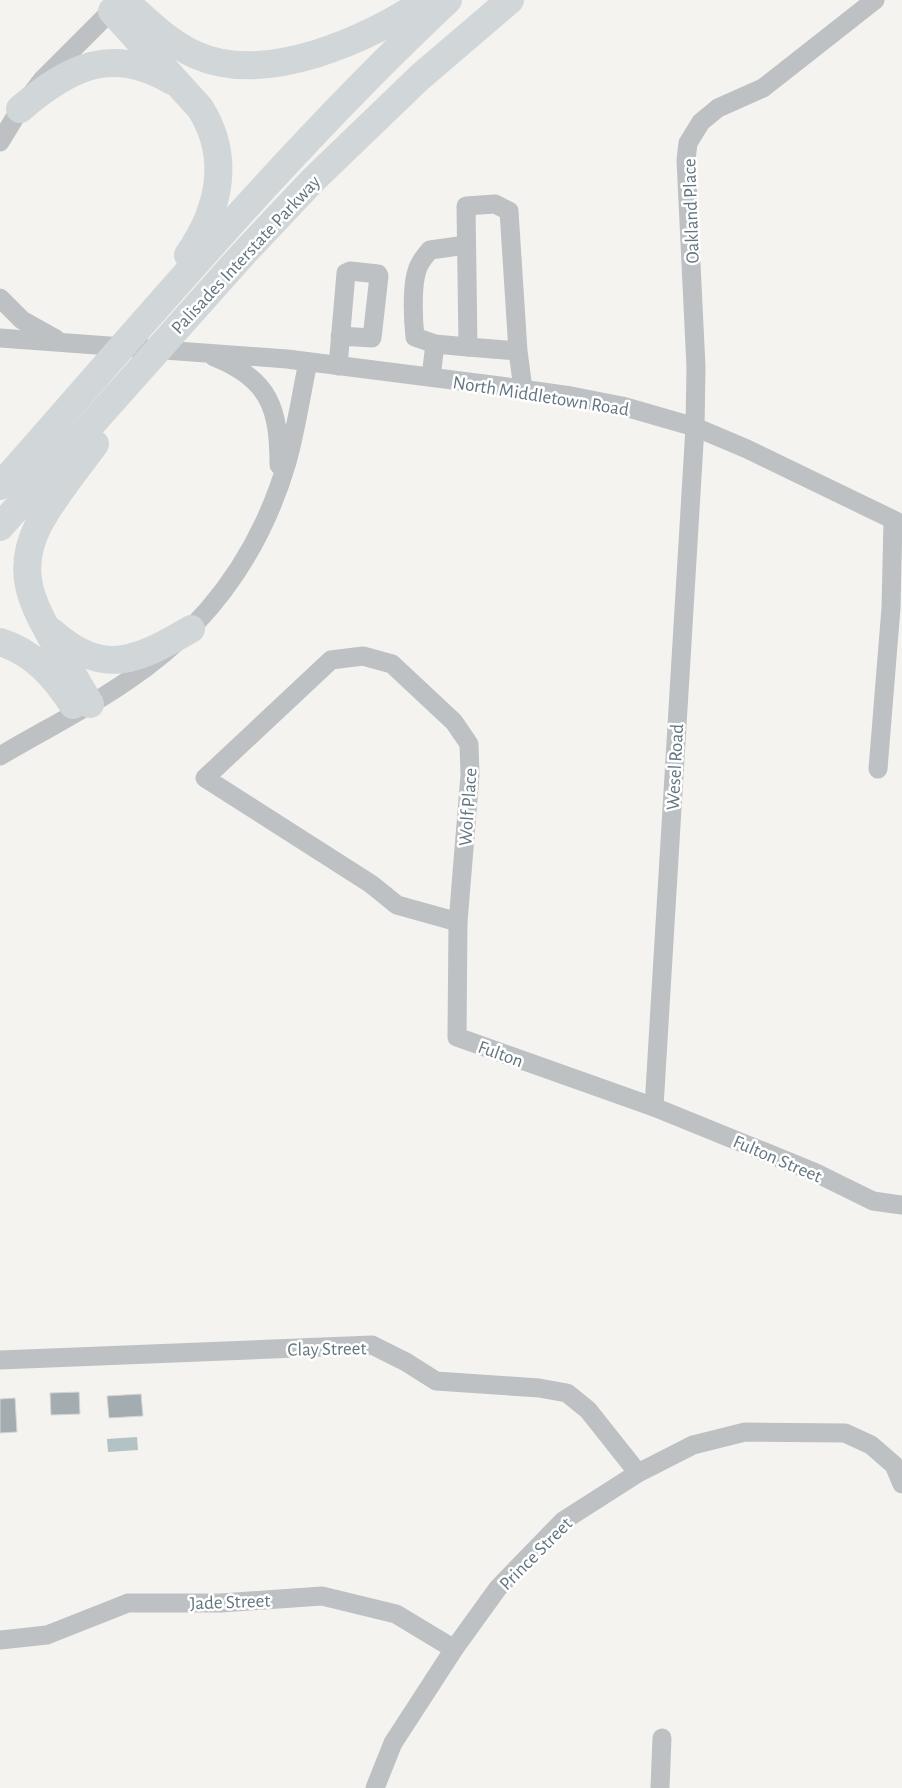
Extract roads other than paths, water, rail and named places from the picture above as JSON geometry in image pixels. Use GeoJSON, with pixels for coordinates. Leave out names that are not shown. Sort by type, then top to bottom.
{"type":"FeatureCollection","features":[{"type":"Feature","properties":{"kind":"highway"},"geometry":{"type":"LineString","coordinates":[[119,4],[180,47],[211,61],[242,66],[282,61],[354,40],[382,27],[426,0]]}},
{"type":"Feature","properties":{"kind":"highway","name":"Palisades Interstate Parkway"},"geometry":{"type":"LineString","coordinates":[[0,486],[310,135],[380,64],[448,0]]}},
{"type":"Feature","properties":{"kind":"highway","name":"Palisades Interstate Parkway"},"geometry":{"type":"LineString","coordinates":[[0,527],[211,289],[292,201],[384,110],[510,0]]}},
{"type":"Feature","properties":{"kind":"highway"},"geometry":{"type":"LineString","coordinates":[[96,378],[193,248],[205,227],[212,208],[219,178],[215,137],[211,127],[200,108],[162,64],[119,4]]}},
{"type":"Feature","properties":{"kind":"highway"},"geometry":{"type":"LineString","coordinates":[[20,109],[41,92],[70,73],[80,68],[100,63],[120,63],[139,66],[159,73],[180,86]]}},
{"type":"Feature","properties":{"kind":"highway"},"geometry":{"type":"LineString","coordinates":[[83,708],[30,595],[27,571],[30,544],[38,526],[124,404],[211,289]]}},
{"type":"Feature","properties":{"kind":"highway"},"geometry":{"type":"LineString","coordinates":[[40,618],[51,631],[68,645],[91,656],[113,661],[142,654],[191,629]]}},
{"type":"Feature","properties":{"kind":"highway"},"geometry":{"type":"LineString","coordinates":[[0,642],[23,652],[42,666],[83,708]]}},
{"type":"Feature","properties":{"kind":"street","name":"Oakland Place"},"geometry":{"type":"LineString","coordinates":[[695,427],[696,367],[686,160],[688,143],[701,122],[718,108],[763,88],[875,0]]}},
{"type":"Feature","properties":{"kind":"street"},"geometry":{"type":"LineString","coordinates":[[0,142],[20,109],[54,67],[119,4]]}},
{"type":"Feature","properties":{"kind":"street"},"geometry":{"type":"LineString","coordinates":[[468,347],[466,206],[495,204],[509,211],[518,351],[523,389]]}},
{"type":"Feature","properties":{"kind":"street"},"geometry":{"type":"LineString","coordinates":[[466,245],[430,250],[422,259],[416,274],[413,320],[414,337],[435,344],[518,351]]}},
{"type":"Feature","properties":{"kind":"street"},"geometry":{"type":"LineString","coordinates":[[0,298],[27,324],[66,343]]}},
{"type":"Feature","properties":{"kind":"street"},"geometry":{"type":"LineString","coordinates":[[338,366],[340,336]]}},
{"type":"Feature","properties":{"kind":"street","name":"North Middletown Road"},"geometry":{"type":"LineString","coordinates":[[0,338],[199,352],[308,362],[523,389],[622,406],[695,427],[748,449],[898,522]]}},
{"type":"Feature","properties":{"kind":"street"},"geometry":{"type":"LineString","coordinates":[[431,377],[435,344]]}},
{"type":"Feature","properties":{"kind":"street"},"geometry":{"type":"LineString","coordinates":[[199,352],[242,371],[257,384],[269,401],[274,410],[277,428],[279,454],[278,486]]}},
{"type":"Feature","properties":{"kind":"street"},"geometry":{"type":"LineString","coordinates":[[0,756],[83,708],[146,668],[191,629],[212,606],[233,578],[259,532],[278,486],[287,462],[308,362]]}},
{"type":"Feature","properties":{"kind":"street","name":"Wesel Road"},"geometry":{"type":"LineString","coordinates":[[654,1107],[695,427]]}},
{"type":"Feature","properties":{"kind":"street"},"geometry":{"type":"LineString","coordinates":[[878,769],[898,522]]}},
{"type":"Feature","properties":{"kind":"street","name":"Wolf Place"},"geometry":{"type":"LineString","coordinates":[[364,656],[392,664],[454,722],[469,744],[470,775],[458,922],[397,906],[371,884],[205,778],[331,660],[364,656]]}},
{"type":"Feature","properties":{"kind":"street","name":"Fulton"},"geometry":{"type":"LineString","coordinates":[[458,922],[457,1038],[654,1107]]}},
{"type":"Feature","properties":{"kind":"street","name":"Fulton Street"},"geometry":{"type":"LineString","coordinates":[[654,1107],[814,1172],[873,1201],[902,1205]]}},
{"type":"Feature","properties":{"kind":"street","name":"Clay Street"},"geometry":{"type":"LineString","coordinates":[[0,1360],[372,1345],[406,1362],[436,1382],[539,1388],[568,1393],[588,1410],[638,1473]]}},
{"type":"Feature","properties":{"kind":"street","name":"Prince Street"},"geometry":{"type":"LineString","coordinates":[[375,1788],[393,1743],[454,1649],[498,1588],[563,1522],[638,1473],[693,1445],[746,1432],[844,1433],[871,1445],[894,1465],[902,1484]]}},
{"type":"Feature","properties":{"kind":"street","name":"Jade Street"},"geometry":{"type":"LineString","coordinates":[[0,1640],[47,1635],[128,1603],[221,1603],[322,1596],[396,1614],[454,1649]]}},
{"type":"Feature","properties":{"kind":"street"},"geometry":{"type":"LineString","coordinates":[[660,1788],[662,1738]]}}]}
